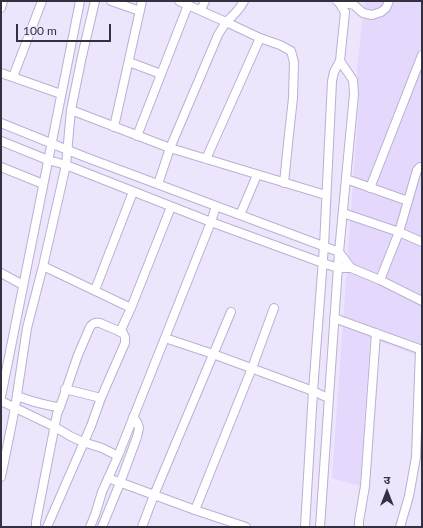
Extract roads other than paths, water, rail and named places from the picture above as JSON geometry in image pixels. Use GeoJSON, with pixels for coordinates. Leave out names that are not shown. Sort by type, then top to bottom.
{"type":"FeatureCollection","features":[{"type":"Feature","properties":{"kind":"street"},"geometry":{"type":"LineString","coordinates":[[1,8],[4,1]]}},
{"type":"Feature","properties":{"kind":"street"},"geometry":{"type":"LineString","coordinates":[[14,77],[42,1]]}},
{"type":"Feature","properties":{"kind":"street"},"geometry":{"type":"LineString","coordinates":[[1,397],[80,1]]}},
{"type":"Feature","properties":{"kind":"street"},"geometry":{"type":"LineString","coordinates":[[1,477],[15,408],[27,328],[66,165],[71,110],[95,1]]}},
{"type":"Feature","properties":{"kind":"street"},"geometry":{"type":"LineString","coordinates":[[111,1],[140,11]]}},
{"type":"Feature","properties":{"kind":"street"},"geometry":{"type":"LineString","coordinates":[[114,127],[142,1]]}},
{"type":"Feature","properties":{"kind":"street"},"geometry":{"type":"LineString","coordinates":[[179,1],[291,51],[294,62],[293,98],[284,183]]}},
{"type":"Feature","properties":{"kind":"street"},"geometry":{"type":"LineString","coordinates":[[201,10],[205,1]]}},
{"type":"Feature","properties":{"kind":"street"},"geometry":{"type":"LineString","coordinates":[[158,184],[170,148],[218,35],[226,22],[240,8],[244,1]]}},
{"type":"Feature","properties":{"kind":"street"},"geometry":{"type":"LineString","coordinates":[[338,1],[354,3],[363,13],[372,14],[381,12],[386,8],[389,1]]}},
{"type":"Feature","properties":{"kind":"street"},"geometry":{"type":"LineString","coordinates":[[305,527],[313,391],[323,263],[332,81],[334,72],[340,61],[345,12],[338,1]]}},
{"type":"Feature","properties":{"kind":"street"},"geometry":{"type":"LineString","coordinates":[[345,12],[354,3]]}},
{"type":"Feature","properties":{"kind":"street"},"geometry":{"type":"LineString","coordinates":[[137,136],[188,5]]}},
{"type":"Feature","properties":{"kind":"street"},"geometry":{"type":"LineString","coordinates":[[206,159],[260,38]]}},
{"type":"Feature","properties":{"kind":"street"},"geometry":{"type":"LineString","coordinates":[[370,188],[419,74],[422,55]]}},
{"type":"Feature","properties":{"kind":"street"},"geometry":{"type":"LineString","coordinates":[[320,527],[339,252],[354,94],[352,80],[340,61]]}},
{"type":"Feature","properties":{"kind":"street"},"geometry":{"type":"LineString","coordinates":[[128,62],[161,74]]}},
{"type":"Feature","properties":{"kind":"street"},"geometry":{"type":"LineString","coordinates":[[1,72],[61,94]]}},
{"type":"Feature","properties":{"kind":"street"},"geometry":{"type":"LineString","coordinates":[[71,110],[170,148],[326,195]]}},
{"type":"Feature","properties":{"kind":"street"},"geometry":{"type":"LineString","coordinates":[[1,123],[68,150],[339,252],[351,268]]}},
{"type":"Feature","properties":{"kind":"street"},"geometry":{"type":"LineString","coordinates":[[1,141],[211,222],[323,263],[338,268],[351,268],[380,280],[422,301]]}},
{"type":"Feature","properties":{"kind":"street"},"geometry":{"type":"LineString","coordinates":[[1,167],[43,184]]}},
{"type":"Feature","properties":{"kind":"street"},"geometry":{"type":"LineString","coordinates":[[380,280],[399,232],[417,170],[422,167]]}},
{"type":"Feature","properties":{"kind":"street"},"geometry":{"type":"LineString","coordinates":[[240,214],[257,175]]}},
{"type":"Feature","properties":{"kind":"street"},"geometry":{"type":"LineString","coordinates":[[346,179],[408,201]]}},
{"type":"Feature","properties":{"kind":"street"},"geometry":{"type":"LineString","coordinates":[[95,290],[133,192]]}},
{"type":"Feature","properties":{"kind":"street"},"geometry":{"type":"LineString","coordinates":[[120,332],[171,206]]}},
{"type":"Feature","properties":{"kind":"street"},"geometry":{"type":"LineString","coordinates":[[90,527],[102,492],[118,456],[216,206]]}},
{"type":"Feature","properties":{"kind":"street"},"geometry":{"type":"LineString","coordinates":[[343,213],[399,232],[422,242]]}},
{"type":"Feature","properties":{"kind":"street"},"geometry":{"type":"LineString","coordinates":[[43,266],[131,308]]}},
{"type":"Feature","properties":{"kind":"street"},"geometry":{"type":"LineString","coordinates":[[1,273],[23,285]]}},
{"type":"Feature","properties":{"kind":"street"},"geometry":{"type":"LineString","coordinates":[[195,510],[252,368],[274,308]]}},
{"type":"Feature","properties":{"kind":"street"},"geometry":{"type":"LineString","coordinates":[[142,527],[231,312]]}},
{"type":"Feature","properties":{"kind":"street"},"geometry":{"type":"LineString","coordinates":[[334,318],[421,350],[416,457],[409,496],[400,527]]}},
{"type":"Feature","properties":{"kind":"street"},"geometry":{"type":"LineString","coordinates":[[36,527],[60,407],[78,355],[90,327],[96,322],[124,334],[125,343],[47,527]]}},
{"type":"Feature","properties":{"kind":"street"},"geometry":{"type":"LineString","coordinates":[[359,527],[365,486],[376,333]]}},
{"type":"Feature","properties":{"kind":"street"},"geometry":{"type":"LineString","coordinates":[[165,338],[214,354],[328,398]]}},
{"type":"Feature","properties":{"kind":"street"},"geometry":{"type":"LineString","coordinates":[[66,389],[101,398]]}},
{"type":"Feature","properties":{"kind":"street"},"geometry":{"type":"LineString","coordinates":[[17,396],[40,404],[60,407]]}},
{"type":"Feature","properties":{"kind":"street"},"geometry":{"type":"LineString","coordinates":[[1,401],[55,427],[70,436],[102,448],[118,456]]}},
{"type":"Feature","properties":{"kind":"street"},"geometry":{"type":"LineString","coordinates":[[102,527],[120,483],[138,432],[139,428],[137,422],[133,417]]}},
{"type":"Feature","properties":{"kind":"street"},"geometry":{"type":"LineString","coordinates":[[108,478],[230,524],[246,527]]}}]}
